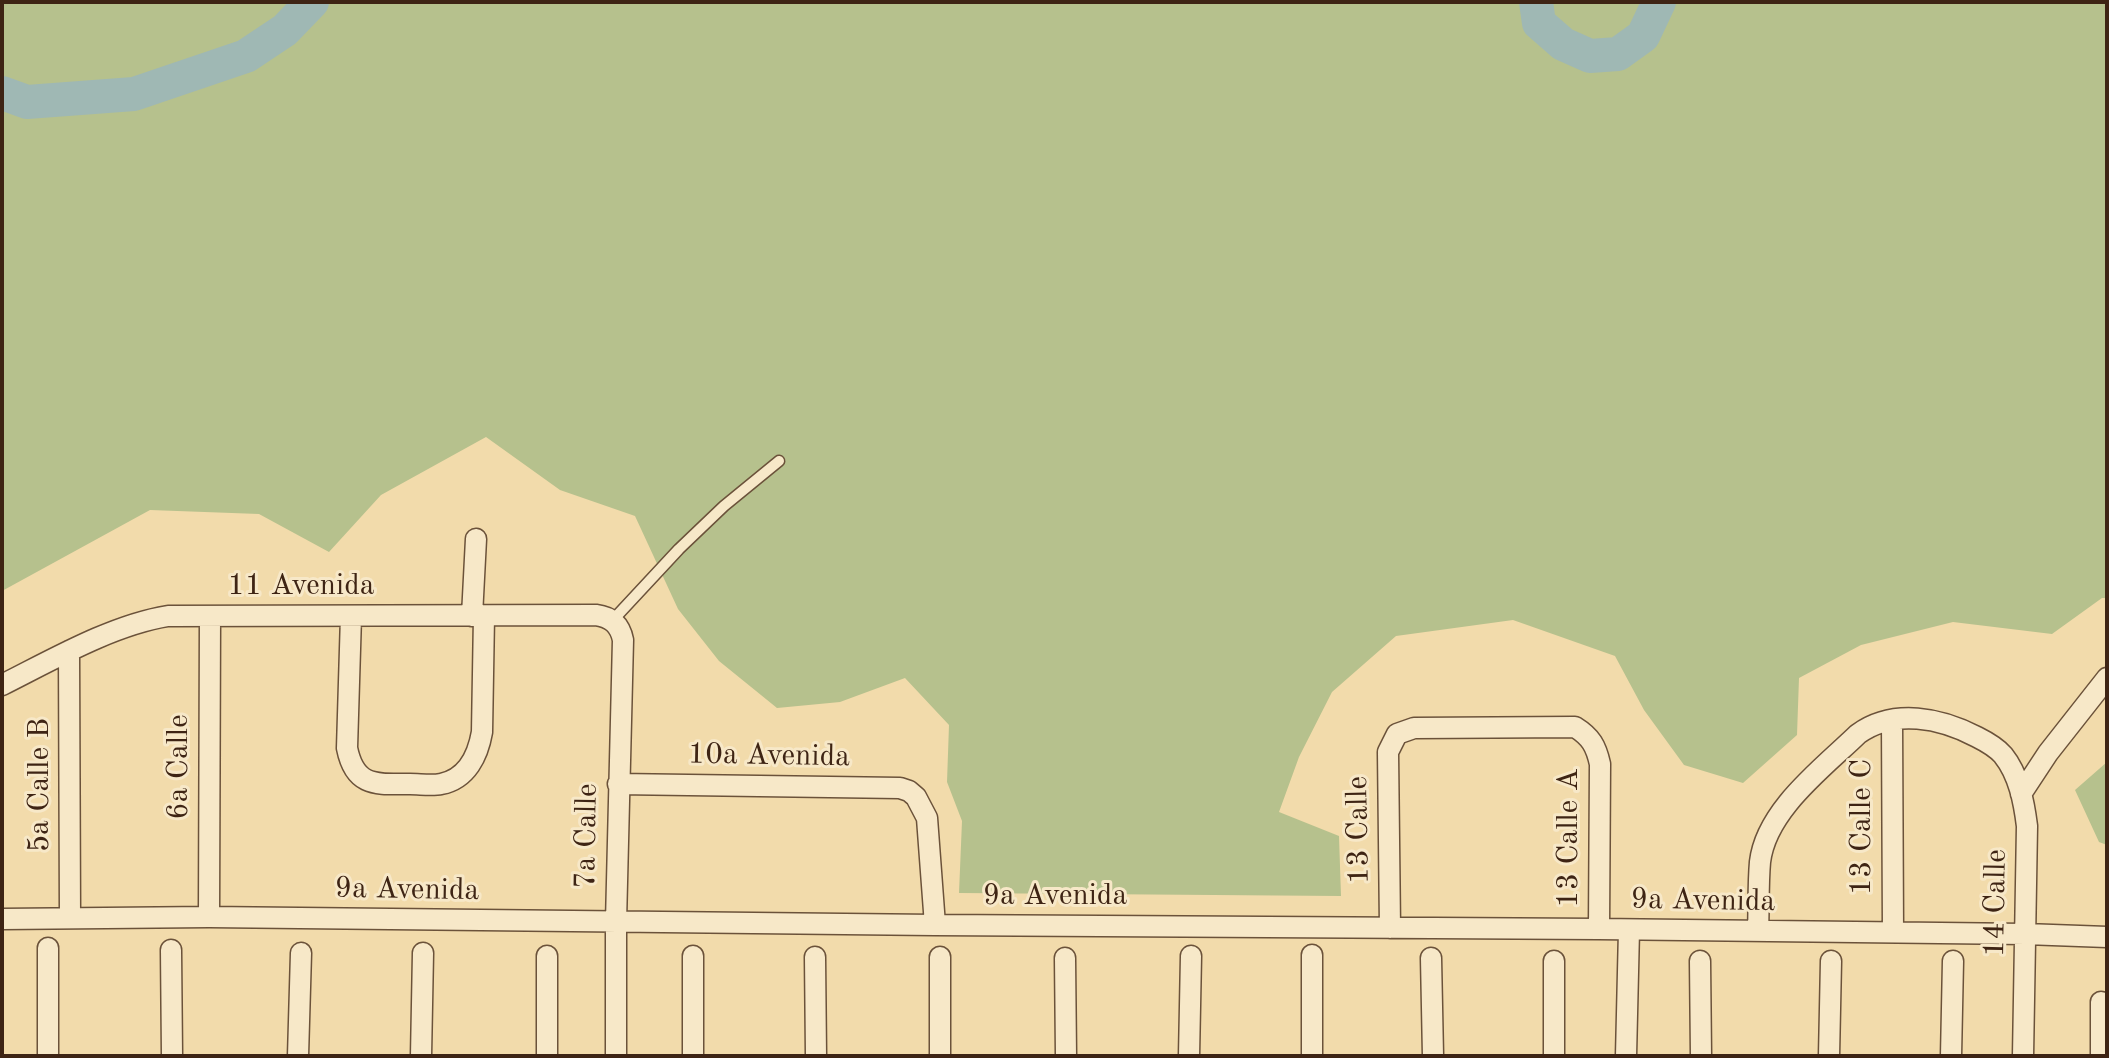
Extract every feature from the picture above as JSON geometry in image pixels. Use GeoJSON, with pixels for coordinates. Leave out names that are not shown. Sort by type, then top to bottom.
{"type":"FeatureCollection","features":[{"type":"Feature","properties":{"kind":"street"},"geometry":{"type":"LineString","coordinates":[[351,616],[347,748],[354,769],[372,783],[441,784],[452,780],[468,767],[479,747],[482,732],[476,539]]}},
{"type":"Feature","properties":{"kind":"street","name":"11 Avenida"},"geometry":{"type":"LineString","coordinates":[[2,685],[69,651],[138,622],[168,616],[596,615],[612,621]]}},
{"type":"Feature","properties":{"kind":"street","name":"6a Calle"},"geometry":{"type":"LineString","coordinates":[[209,917],[210,616]]}},
{"type":"Feature","properties":{"kind":"street","name":"7a Calle"},"geometry":{"type":"LineString","coordinates":[[612,621],[620,629],[623,640],[618,784],[616,1056]]}},
{"type":"Feature","properties":{"kind":"street","name":"5a Calle B"},"geometry":{"type":"LineString","coordinates":[[69,651],[70,918]]}},
{"type":"Feature","properties":{"kind":"street"},"geometry":{"type":"LineString","coordinates":[[2021,794],[2048,753],[2107,678]]}},
{"type":"Feature","properties":{"kind":"street","name":"14 Calle"},"geometry":{"type":"LineString","coordinates":[[1892,721],[1928,718],[1944,723],[1991,745],[2003,756],[2016,779],[2027,826],[2023,1056]]}},
{"type":"Feature","properties":{"kind":"street"},"geometry":{"type":"LineString","coordinates":[[1758,931],[1760,860],[1776,821],[1804,785],[1866,728],[1892,721]]}},
{"type":"Feature","properties":{"kind":"street","name":"13 Calle C"},"geometry":{"type":"LineString","coordinates":[[1892,721],[1893,932]]}},
{"type":"Feature","properties":{"kind":"street","name":"13 Calle"},"geometry":{"type":"LineString","coordinates":[[1390,928],[1388,752],[1397,734],[1414,728],[1575,727],[1588,735],[1596,747]]}},
{"type":"Feature","properties":{"kind":"street","name":"13 Calle A"},"geometry":{"type":"LineString","coordinates":[[1596,747],[1601,781],[1599,929]]}},
{"type":"Feature","properties":{"kind":"street","name":"10a Avenida"},"geometry":{"type":"LineString","coordinates":[[618,784],[900,788],[909,791],[916,797],[927,818],[935,925]]}},
{"type":"Feature","properties":{"kind":"street","name":"9a Avenida"},"geometry":{"type":"LineString","coordinates":[[2,919],[209,917],[1893,932],[2107,937]]}},
{"type":"Feature","properties":{"kind":"street"},"geometry":{"type":"LineString","coordinates":[[1626,1056],[1629,930]]}},
{"type":"Feature","properties":{"kind":"street"},"geometry":{"type":"LineString","coordinates":[[48,948],[48,1056]]}},
{"type":"Feature","properties":{"kind":"street"},"geometry":{"type":"LineString","coordinates":[[171,950],[172,1056]]}},
{"type":"Feature","properties":{"kind":"street"},"geometry":{"type":"LineString","coordinates":[[298,1056],[301,953]]}},
{"type":"Feature","properties":{"kind":"street"},"geometry":{"type":"LineString","coordinates":[[421,1056],[423,953]]}},
{"type":"Feature","properties":{"kind":"street"},"geometry":{"type":"LineString","coordinates":[[1312,955],[1312,1056]]}},
{"type":"Feature","properties":{"kind":"street"},"geometry":{"type":"LineString","coordinates":[[547,956],[547,1056]]}},
{"type":"Feature","properties":{"kind":"street"},"geometry":{"type":"LineString","coordinates":[[693,956],[693,1056]]}},
{"type":"Feature","properties":{"kind":"street"},"geometry":{"type":"LineString","coordinates":[[1189,1056],[1191,956]]}},
{"type":"Feature","properties":{"kind":"street"},"geometry":{"type":"LineString","coordinates":[[815,957],[816,1056]]}},
{"type":"Feature","properties":{"kind":"street"},"geometry":{"type":"LineString","coordinates":[[940,957],[940,1056]]}},
{"type":"Feature","properties":{"kind":"street"},"geometry":{"type":"LineString","coordinates":[[1065,958],[1066,1056]]}},
{"type":"Feature","properties":{"kind":"street"},"geometry":{"type":"LineString","coordinates":[[1431,958],[1433,1056]]}},
{"type":"Feature","properties":{"kind":"street"},"geometry":{"type":"LineString","coordinates":[[1554,961],[1554,1056]]}},
{"type":"Feature","properties":{"kind":"street"},"geometry":{"type":"LineString","coordinates":[[1700,961],[1701,1056]]}},
{"type":"Feature","properties":{"kind":"street"},"geometry":{"type":"LineString","coordinates":[[1829,1056],[1831,961]]}},
{"type":"Feature","properties":{"kind":"street"},"geometry":{"type":"LineString","coordinates":[[1951,1056],[1953,961]]}},
{"type":"Feature","properties":{"kind":"street"},"geometry":{"type":"LineString","coordinates":[[2101,1002],[2101,1056]]}},
{"type":"Feature","properties":{"kind":"lane"},"geometry":{"type":"LineString","coordinates":[[612,621],[679,549],[724,506],[779,461]]}},
{"type":"Feature","properties":{"kind":"green space"},"geometry":{"type":"Polygon","coordinates":[[[2,2],[2107,2],[2107,598],[2102,598],[2052,634],[1953,622],[1861,645],[1799,678],[1797,735],[1743,783],[1684,765],[1644,710],[1615,656],[1513,620],[1396,636],[1332,692],[1299,757],[1279,812],[1339,836],[1341,896],[959,893],[962,821],[947,782],[949,725],[905,678],[840,702],[777,708],[719,661],[678,609],[635,516],[560,490],[486,437],[381,495],[329,552],[259,514],[150,510],[2,591],[2,2]]]}},
{"type":"Feature","properties":{"kind":"green space"},"geometry":{"type":"Polygon","coordinates":[[[2107,762],[2107,845],[2099,842],[2075,790],[2107,762]]]}},
{"type":"Feature","properties":{"kind":"waterway"},"geometry":{"type":"LineString","coordinates":[[2,93],[27,102],[134,94],[246,56],[285,30],[312,2]]}},
{"type":"Feature","properties":{"kind":"waterway"},"geometry":{"type":"LineString","coordinates":[[1536,2],[1539,23],[1563,44],[1590,56],[1618,54],[1643,36],[1659,2]]}}]}
